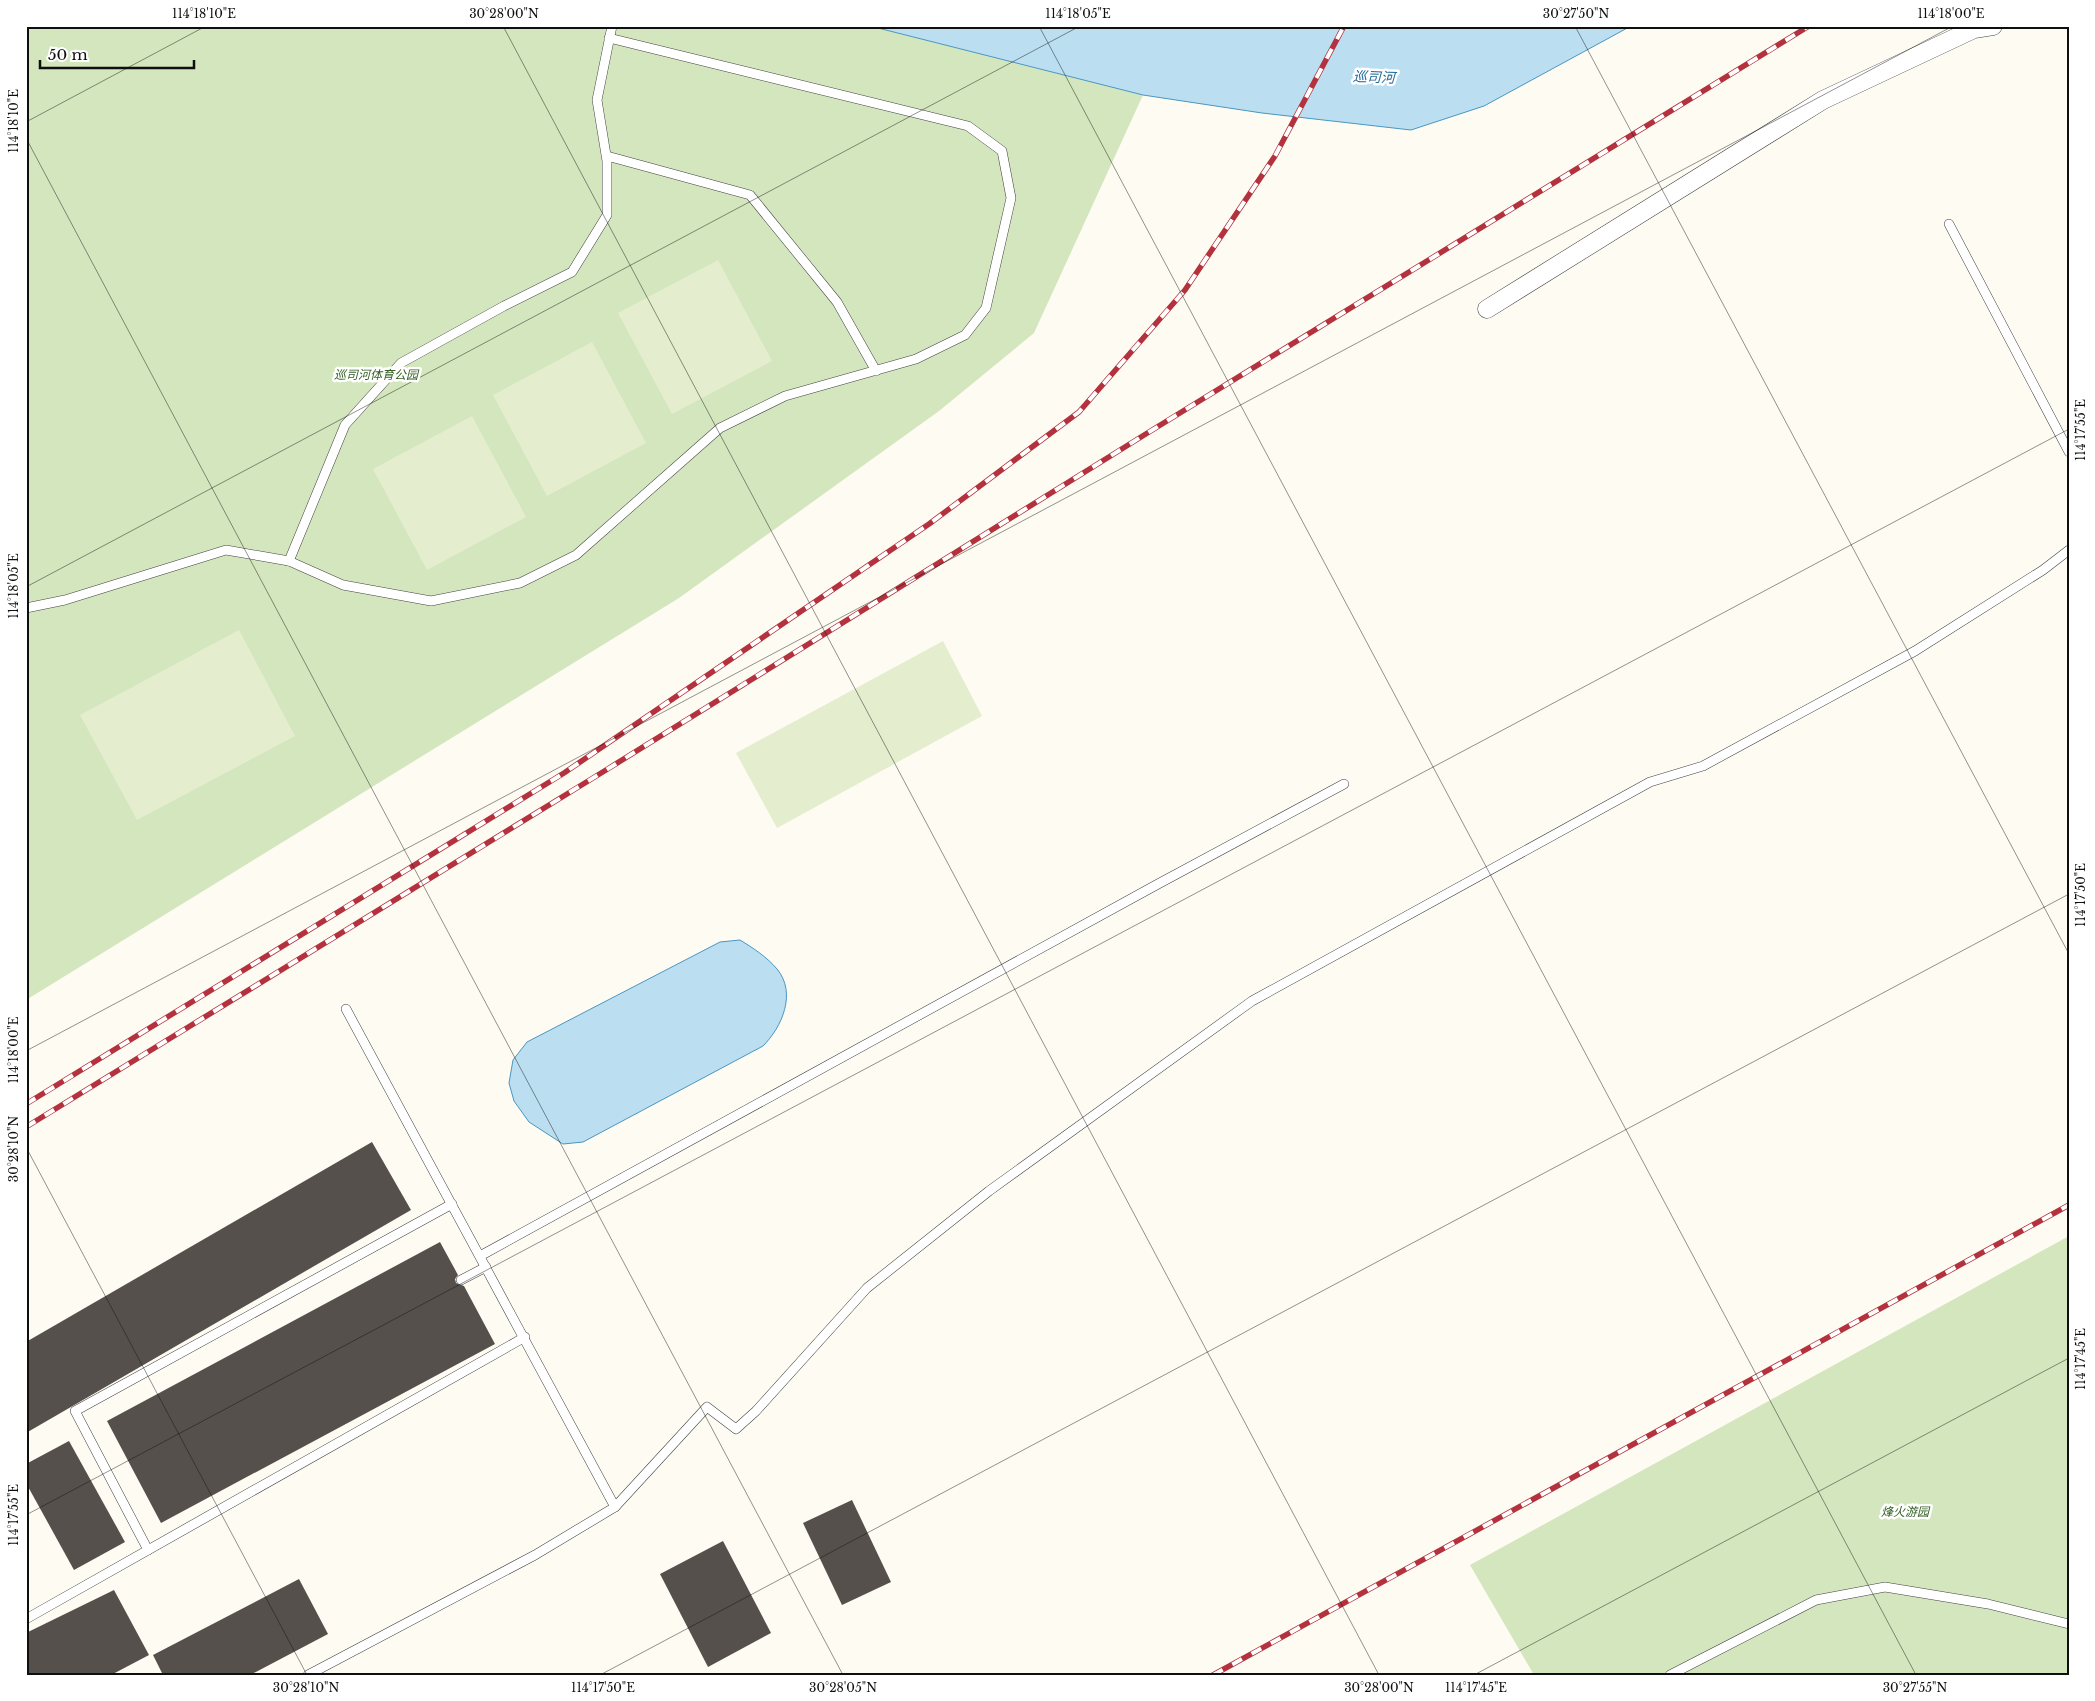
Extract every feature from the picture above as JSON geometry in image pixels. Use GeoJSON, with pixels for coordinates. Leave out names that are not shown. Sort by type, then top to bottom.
{"type":"FeatureCollection","features":[{"type":"Feature","properties":{"kind":"street"},"geometry":{"type":"LineString","coordinates":[[1487,309],[1823,100],[1974,29],[1993,26]]}},
{"type":"Feature","properties":{"kind":"lane"},"geometry":{"type":"LineString","coordinates":[[289,561],[345,425],[401,363],[504,306],[572,272],[607,215],[607,156],[598,100],[612,26]]}},
{"type":"Feature","properties":{"kind":"lane"},"geometry":{"type":"LineString","coordinates":[[26,608],[66,600],[226,550],[289,561],[343,585],[431,601],[520,583],[576,555],[720,428],[785,396],[916,359],[965,335],[986,308],[1011,198],[1002,151],[968,126],[609,38]]}},
{"type":"Feature","properties":{"kind":"lane"},"geometry":{"type":"LineString","coordinates":[[607,156],[750,195],[837,302],[876,371]]}},
{"type":"Feature","properties":{"kind":"lane"},"geometry":{"type":"LineString","coordinates":[[1949,224],[2069,452]]}},
{"type":"Feature","properties":{"kind":"lane"},"geometry":{"type":"LineString","coordinates":[[308,1675],[535,1555],[615,1507],[707,1407],[736,1429],[756,1411],[866,1288],[988,1191],[1252,1001],[1650,782],[1703,766],[1915,651],[2043,570],[2069,550]]}},
{"type":"Feature","properties":{"kind":"lane"},"geometry":{"type":"LineString","coordinates":[[480,1256],[1344,784]]}},
{"type":"Feature","properties":{"kind":"lane"},"geometry":{"type":"LineString","coordinates":[[346,1009],[525,1337],[615,1507]]}},
{"type":"Feature","properties":{"kind":"lane"},"geometry":{"type":"LineString","coordinates":[[148,1550],[75,1411],[452,1204]]}},
{"type":"Feature","properties":{"kind":"lane"},"geometry":{"type":"LineString","coordinates":[[460,1280],[486,1267]]}},
{"type":"Feature","properties":{"kind":"lane"},"geometry":{"type":"LineString","coordinates":[[26,1618],[525,1337]]}},
{"type":"Feature","properties":{"kind":"lane"},"geometry":{"type":"LineString","coordinates":[[1670,1675],[1816,1600],[1885,1587],[1988,1604],[2069,1624]]}},
{"type":"Feature","properties":{"kind":"green space","name":"巡司河体育公园"},"geometry":{"type":"Polygon","coordinates":[[[26,26],[870,26],[1143,95],[1034,333],[939,411],[679,598],[26,1000],[26,26]]]}},
{"type":"Feature","properties":{"kind":"green space"},"geometry":{"type":"Polygon","coordinates":[[[718,260],[772,361],[672,414],[618,313],[718,260]]]}},
{"type":"Feature","properties":{"kind":"green space"},"geometry":{"type":"Polygon","coordinates":[[[592,342],[646,443],[547,496],[493,395],[592,342]]]}},
{"type":"Feature","properties":{"kind":"green space"},"geometry":{"type":"Polygon","coordinates":[[[472,416],[526,517],[427,570],[373,469],[472,416]]]}},
{"type":"Feature","properties":{"kind":"green space"},"geometry":{"type":"Polygon","coordinates":[[[239,630],[295,736],[137,820],[80,715],[239,630]]]}},
{"type":"Feature","properties":{"kind":"green space"},"geometry":{"type":"Polygon","coordinates":[[[943,641],[982,716],[777,828],[736,753],[943,641]]]}},
{"type":"Feature","properties":{"kind":"green space","name":"烽火游园"},"geometry":{"type":"Polygon","coordinates":[[[2069,1236],[2069,1675],[1534,1675],[1470,1565],[2069,1236]]]}},
{"type":"Feature","properties":{"kind":"water","name":"巡司河"},"geometry":{"type":"Polygon","coordinates":[[[870,26],[1631,26],[1484,106],[1411,130],[1262,113],[1143,95],[870,26]]]}},
{"type":"Feature","properties":{"kind":"water"},"geometry":{"type":"Polygon","coordinates":[[[740,940],[760,953],[777,969],[783,978],[786,988],[785,1009],[781,1020],[763,1046],[583,1142],[563,1144],[529,1122],[514,1101],[509,1083],[513,1060],[527,1042],[720,942],[740,940]]]}},
{"type":"Feature","properties":{"kind":"building"},"geometry":{"type":"Polygon","coordinates":[[[372,1142],[411,1210],[26,1433],[26,1342],[372,1142]]]}},
{"type":"Feature","properties":{"kind":"building"},"geometry":{"type":"Polygon","coordinates":[[[440,1242],[458,1275],[455,1279],[456,1283],[464,1286],[495,1344],[161,1523],[107,1421],[440,1242]]]}},
{"type":"Feature","properties":{"kind":"building"},"geometry":{"type":"Polygon","coordinates":[[[69,1441],[125,1542],[74,1570],[26,1483],[26,1464],[69,1441]]]}},
{"type":"Feature","properties":{"kind":"building"},"geometry":{"type":"Polygon","coordinates":[[[852,1500],[891,1582],[842,1605],[803,1523],[852,1500]]]}},
{"type":"Feature","properties":{"kind":"building"},"geometry":{"type":"Polygon","coordinates":[[[723,1541],[771,1633],[708,1667],[660,1574],[723,1541]]]}},
{"type":"Feature","properties":{"kind":"building"},"geometry":{"type":"Polygon","coordinates":[[[299,1579],[328,1634],[250,1675],[163,1675],[153,1655],[299,1579]]]}},
{"type":"Feature","properties":{"kind":"building"},"geometry":{"type":"Polygon","coordinates":[[[114,1590],[149,1655],[111,1675],[26,1675],[26,1633],[114,1590]]]}},
{"type":"Feature","properties":{"kind":"railway"},"geometry":{"type":"LineString","coordinates":[[26,1104],[564,773],[929,524],[1079,412],[1185,290],[1275,156],[1344,26]]}},
{"type":"Feature","properties":{"kind":"railway"},"geometry":{"type":"LineString","coordinates":[[26,1127],[1809,26]]}},
{"type":"Feature","properties":{"kind":"railway"},"geometry":{"type":"LineString","coordinates":[[1213,1675],[2069,1205]]}}]}
